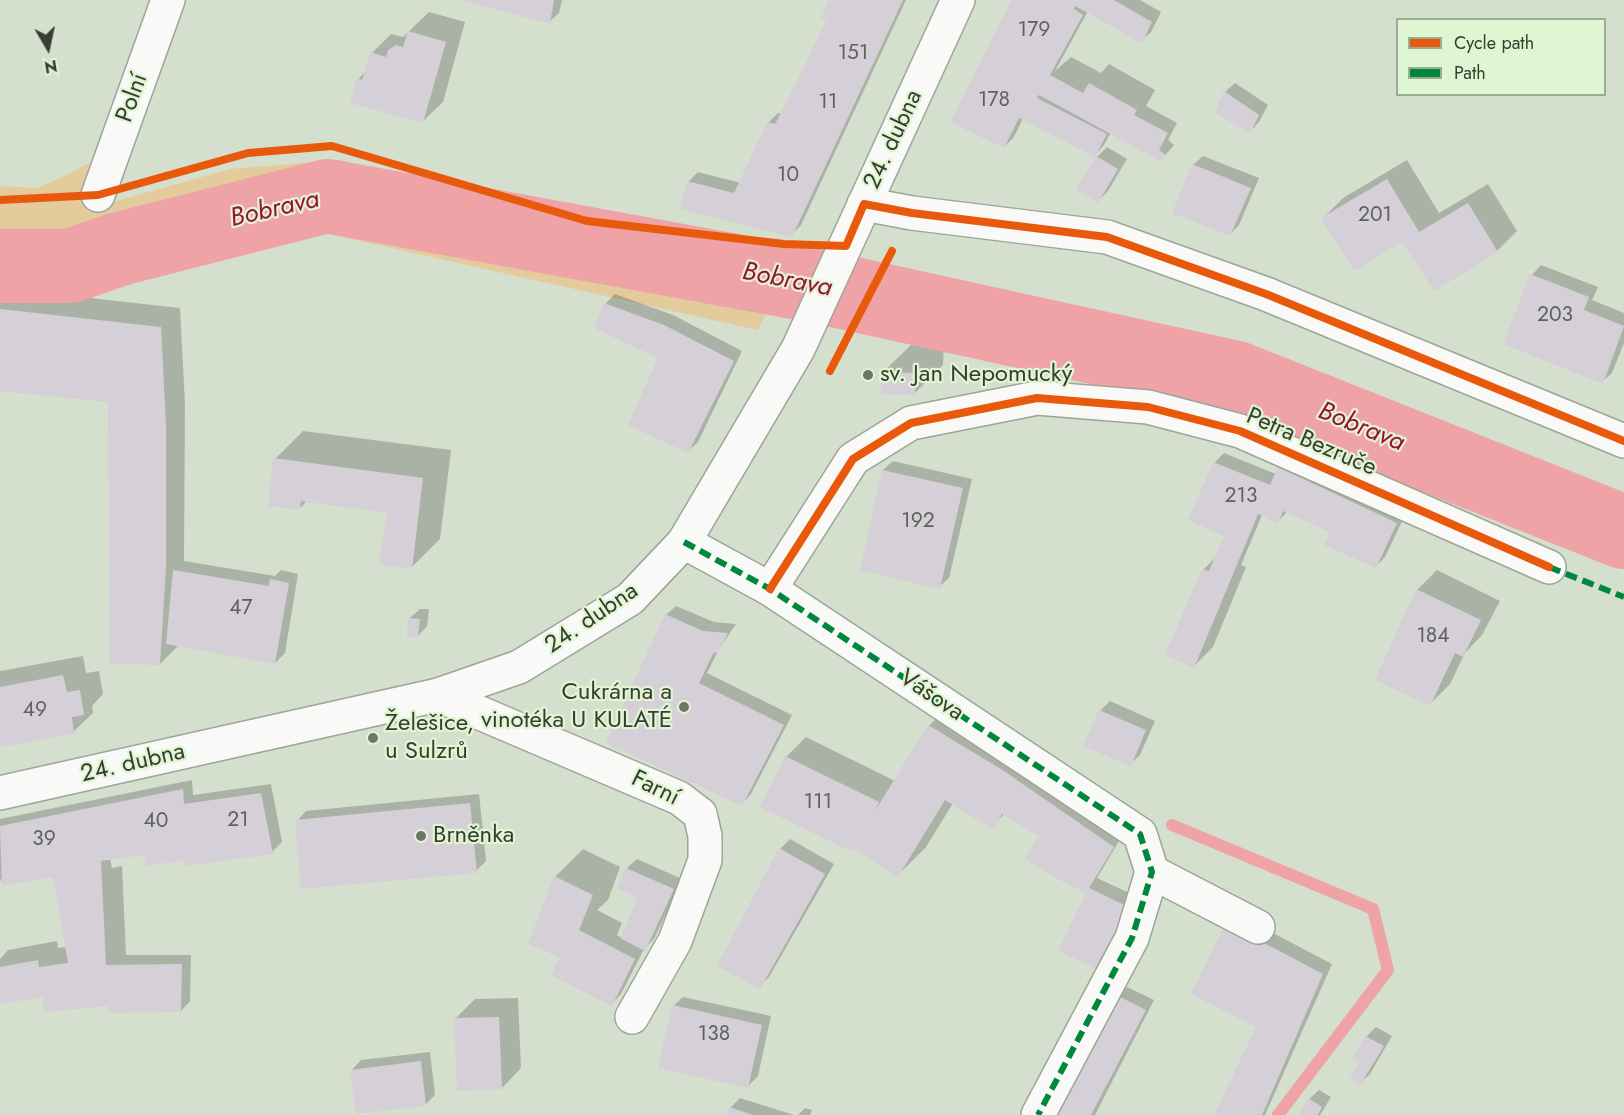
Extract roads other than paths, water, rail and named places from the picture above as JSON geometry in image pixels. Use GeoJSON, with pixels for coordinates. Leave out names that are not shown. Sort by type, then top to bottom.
{"type":"FeatureCollection","features":[{"type":"Feature","properties":{"kind":"street","name":"Polní"},"geometry":{"type":"LineString","coordinates":[[98,195],[168,0]]}},
{"type":"Feature","properties":{"kind":"street","name":"24. dubna"},"geometry":{"type":"LineString","coordinates":[[0,793],[438,695],[519,667],[630,599],[684,542],[798,349],[958,0]]}},
{"type":"Feature","properties":{"kind":"street"},"geometry":{"type":"LineString","coordinates":[[864,204],[912,213],[1107,237],[1266,294],[1624,441]]}},
{"type":"Feature","properties":{"kind":"street","name":"Petra Bezruče"},"geometry":{"type":"LineString","coordinates":[[770,589],[852,459],[911,423],[1037,398],[1148,407],[1240,431],[1549,567]]}},
{"type":"Feature","properties":{"kind":"street","name":"Vášova"},"geometry":{"type":"LineString","coordinates":[[684,542],[770,589],[1140,834],[1152,872]]}},
{"type":"Feature","properties":{"kind":"street","name":"Farní"},"geometry":{"type":"LineString","coordinates":[[438,695],[679,798],[700,814],[705,836],[705,860],[675,941],[632,1017]]}},
{"type":"Feature","properties":{"kind":"street"},"geometry":{"type":"LineString","coordinates":[[1038,1115],[1132,938],[1152,872],[1258,927]]}},
{"type":"Feature","properties":{"kind":"waterway","name":"Bobrava"},"geometry":{"type":"LineString","coordinates":[[0,266],[70,266],[119,249],[327,196],[816,286],[1236,378],[1624,532]]}},
{"type":"Feature","properties":{"kind":"waterway"},"geometry":{"type":"LineString","coordinates":[[1172,825],[1373,909],[1388,970],[1278,1115]]}},
{"type":"Feature","properties":{"kind":"place","name":"sv. Jan Nepomucký"},"geometry":{"type":"Point","coordinates":[868,375]}},
{"type":"Feature","properties":{"kind":"place","name":"Cukrárna a vinotéka U KULATÉ"},"geometry":{"type":"Point","coordinates":[684,707]}},
{"type":"Feature","properties":{"kind":"place","name":"Želešice, u Sulzrů"},"geometry":{"type":"Point","coordinates":[373,738]}},
{"type":"Feature","properties":{"kind":"place","name":"Brněnka"},"geometry":{"type":"Point","coordinates":[421,836]}}]}
